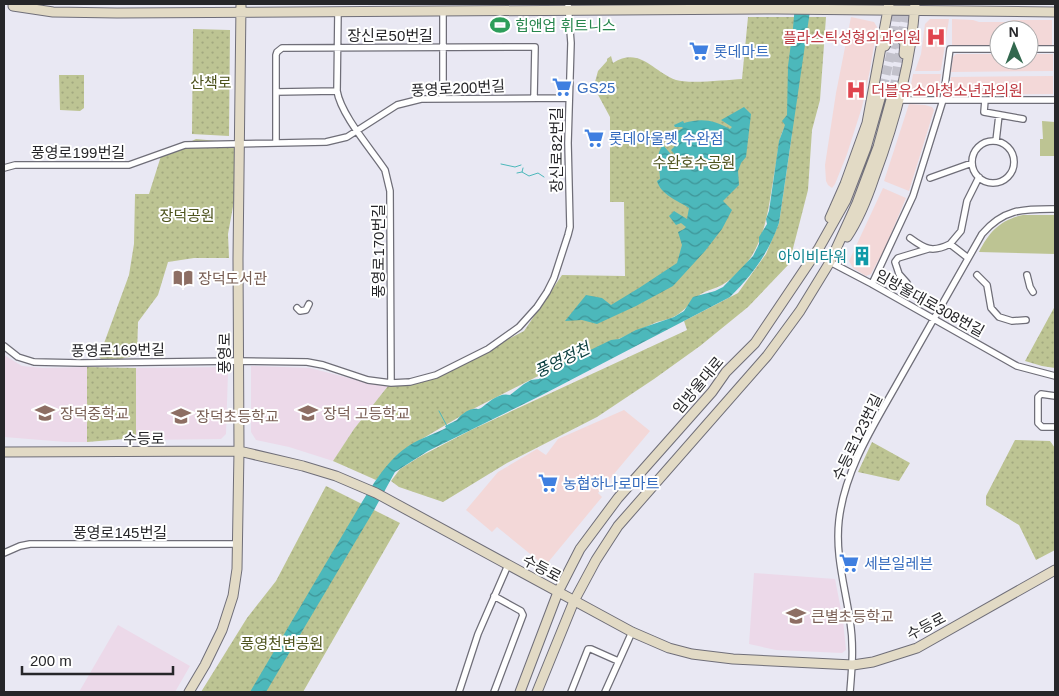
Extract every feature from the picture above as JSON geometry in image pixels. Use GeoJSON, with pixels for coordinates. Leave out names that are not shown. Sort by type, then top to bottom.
{"type":"FeatureCollection","features":[{"type":"Feature","properties":{"kind":"main road"},"geometry":{"type":"LineString","coordinates":[[9,6],[33,4]]}},
{"type":"Feature","properties":{"kind":"main road"},"geometry":{"type":"LineString","coordinates":[[9,6],[53,12],[241,8],[338,12],[443,11],[568,7],[777,9],[914,7],[1055,12]]}},
{"type":"Feature","properties":{"kind":"main road"},"geometry":{"type":"LineString","coordinates":[[819,248],[824,230],[845,184],[867,123],[888,7]]}},
{"type":"Feature","properties":{"kind":"main road"},"geometry":{"type":"LineString","coordinates":[[537,692],[574,600],[596,560],[618,526],[767,356],[800,311],[855,225],[869,195],[900,100],[910,44],[914,7]]}},
{"type":"Feature","properties":{"kind":"main road","name":"풍영로"},"geometry":{"type":"LineString","coordinates":[[189,692],[212,650],[229,611],[236,585],[239,451],[241,8]]}},
{"type":"Feature","properties":{"kind":"main road"},"geometry":{"type":"LineString","coordinates":[[877,70],[888,38],[893,35],[899,36],[905,43],[903,84]]}},
{"type":"Feature","properties":{"kind":"main road","name":"임방울대로"},"geometry":{"type":"LineString","coordinates":[[520,692],[558,592],[580,549],[614,504],[712,392],[726,372],[756,343],[819,248],[846,200],[866,148],[883,88]]}},
{"type":"Feature","properties":{"kind":"main road"},"geometry":{"type":"LineString","coordinates":[[837,251],[878,148],[894,89]]}},
{"type":"Feature","properties":{"kind":"main road","name":"수등로"},"geometry":{"type":"LineString","coordinates":[[4,452],[239,451],[303,466],[349,481],[376,493],[632,632],[669,648],[692,654],[733,659],[853,666],[888,658],[917,648],[1055,570]]}},
{"type":"Feature","properties":{"kind":"street","name":"장신로82번길"},"geometry":{"type":"LineString","coordinates":[[390,383],[410,382],[436,375],[488,349],[519,327],[537,307],[557,271],[570,227],[568,98],[571,43],[568,7]]}},
{"type":"Feature","properties":{"kind":"street"},"geometry":{"type":"LineString","coordinates":[[443,11],[443,98]]}},
{"type":"Feature","properties":{"kind":"street","name":"장신로50번길"},"geometry":{"type":"LineString","coordinates":[[338,12],[337,91],[340,103],[357,129]]}},
{"type":"Feature","properties":{"kind":"street","name":"장신로50번길"},"geometry":{"type":"LineString","coordinates":[[276,92],[277,52],[282,48],[535,47],[534,97]]}},
{"type":"Feature","properties":{"kind":"street"},"geometry":{"type":"LineString","coordinates":[[872,284],[913,196],[943,100],[950,49],[989,49]]}},
{"type":"Feature","properties":{"kind":"street"},"geometry":{"type":"LineString","coordinates":[[1039,49],[1055,49]]}},
{"type":"Feature","properties":{"kind":"street"},"geometry":{"type":"LineString","coordinates":[[276,142],[276,92],[337,91]]}},
{"type":"Feature","properties":{"kind":"street","name":"풍영로200번길"},"geometry":{"type":"LineString","coordinates":[[239,143],[326,142],[341,139],[398,105],[421,99],[568,98]]}},
{"type":"Feature","properties":{"kind":"street"},"geometry":{"type":"LineString","coordinates":[[900,100],[1055,100]]}},
{"type":"Feature","properties":{"kind":"street"},"geometry":{"type":"LineString","coordinates":[[985,100],[984,112],[1022,119]]}},
{"type":"Feature","properties":{"kind":"street"},"geometry":{"type":"LineString","coordinates":[[996,141],[999,115]]}},
{"type":"Feature","properties":{"kind":"street","name":"풍영로170번길"},"geometry":{"type":"LineString","coordinates":[[357,129],[385,170],[389,182],[390,383]]}},
{"type":"Feature","properties":{"kind":"street"},"geometry":{"type":"LineString","coordinates":[[996,141],[1007,146],[1011,153],[1013,164],[1011,172],[998,182],[986,181],[974,171],[972,163],[975,151],[980,145],[996,141]]}},
{"type":"Feature","properties":{"kind":"street","name":"풍영로199번길"},"geometry":{"type":"LineString","coordinates":[[4,168],[15,165],[129,165],[185,145],[239,143]]}},
{"type":"Feature","properties":{"kind":"street"},"geometry":{"type":"LineString","coordinates":[[930,178],[972,163]]}},
{"type":"Feature","properties":{"kind":"street"},"geometry":{"type":"LineString","coordinates":[[907,283],[899,274],[895,262],[898,258],[928,249],[938,249],[950,244],[961,231],[968,201],[979,177]]}},
{"type":"Feature","properties":{"kind":"street","name":"수등로123번길"},"geometry":{"type":"LineString","coordinates":[[850,692],[853,666],[850,623],[838,551],[839,520],[849,477],[860,452],[982,234],[1000,217],[1019,210],[1055,209]]}},
{"type":"Feature","properties":{"kind":"street"},"geometry":{"type":"LineString","coordinates":[[910,238],[928,249]]}},
{"type":"Feature","properties":{"kind":"street"},"geometry":{"type":"LineString","coordinates":[[950,244],[968,258]]}},
{"type":"Feature","properties":{"kind":"street","name":"임방울대로308번길"},"geometry":{"type":"LineString","coordinates":[[830,262],[1017,366],[1055,376]]}},
{"type":"Feature","properties":{"kind":"street"},"geometry":{"type":"LineString","coordinates":[[977,275],[987,285],[991,308],[999,318],[1012,321],[1026,320]]}},
{"type":"Feature","properties":{"kind":"street"},"geometry":{"type":"LineString","coordinates":[[1027,275],[1033,292]]}},
{"type":"Feature","properties":{"kind":"street"},"geometry":{"type":"LineString","coordinates":[[297,308],[303,311],[306,310],[309,304]]}},
{"type":"Feature","properties":{"kind":"street","name":"풍영로169번길"},"geometry":{"type":"LineString","coordinates":[[4,346],[18,357],[34,362],[238,361]]}},
{"type":"Feature","properties":{"kind":"street"},"geometry":{"type":"LineString","coordinates":[[238,361],[307,362],[323,365],[368,380],[390,383]]}},
{"type":"Feature","properties":{"kind":"street"},"geometry":{"type":"LineString","coordinates":[[1055,396],[1041,394],[1038,397],[1038,423],[1042,427],[1055,427]]}},
{"type":"Feature","properties":{"kind":"street","name":"풍영로145번길"},"geometry":{"type":"LineString","coordinates":[[4,553],[30,544],[238,544]]}},
{"type":"Feature","properties":{"kind":"street"},"geometry":{"type":"LineString","coordinates":[[459,692],[478,634],[508,565]]}},
{"type":"Feature","properties":{"kind":"street"},"geometry":{"type":"LineString","coordinates":[[494,596],[521,610],[523,615],[494,692]]}},
{"type":"Feature","properties":{"kind":"street"},"geometry":{"type":"LineString","coordinates":[[605,692],[632,632]]}},
{"type":"Feature","properties":{"kind":"street"},"geometry":{"type":"LineString","coordinates":[[571,692],[588,649],[618,661]]}},
{"type":"Feature","properties":{"kind":"shaded area"},"geometry":{"type":"Polygon","coordinates":[[[851,17],[874,22],[877,27],[862,107],[847,154],[832,188],[826,181],[825,165],[836,93],[851,17]]]}},
{"type":"Feature","properties":{"kind":"shaded area"},"geometry":{"type":"Polygon","coordinates":[[[930,19],[949,19],[941,70],[915,71],[921,54],[925,24],[930,19]]]}},
{"type":"Feature","properties":{"kind":"shaded area"},"geometry":{"type":"Polygon","coordinates":[[[952,19],[989,22],[989,45],[952,46],[952,19]]]}},
{"type":"Feature","properties":{"kind":"shaded area"},"geometry":{"type":"Polygon","coordinates":[[[1039,20],[1052,20],[1052,45],[1039,45],[1039,20]]]}},
{"type":"Feature","properties":{"kind":"shaded area"},"geometry":{"type":"Polygon","coordinates":[[[956,54],[989,54],[989,70],[1039,70],[1039,54],[1053,54],[1053,71],[951,72],[953,57],[956,54]]]}},
{"type":"Feature","properties":{"kind":"shaded area"},"geometry":{"type":"Polygon","coordinates":[[[913,74],[941,74],[939,91],[936,95],[913,95],[910,90],[913,74]]]}},
{"type":"Feature","properties":{"kind":"shaded area"},"geometry":{"type":"Polygon","coordinates":[[[1053,76],[1053,94],[951,95],[948,92],[951,77],[1053,76]]]}},
{"type":"Feature","properties":{"kind":"shaded area"},"geometry":{"type":"Polygon","coordinates":[[[909,104],[925,105],[932,107],[934,110],[909,191],[884,181],[909,104]]]}},
{"type":"Feature","properties":{"kind":"shaded area"},"geometry":{"type":"Polygon","coordinates":[[[883,188],[906,198],[885,248],[871,274],[866,276],[853,268],[849,261],[883,188]]]}},
{"type":"Feature","properties":{"kind":"shaded area","name":"장덕중학교"},"geometry":{"type":"Polygon","coordinates":[[[4,355],[22,366],[43,368],[87,367],[87,442],[4,437],[4,355]]]}},
{"type":"Feature","properties":{"kind":"shaded area","name":"장덕 고등학교"},"geometry":{"type":"Polygon","coordinates":[[[251,366],[310,368],[372,384],[388,386],[354,429],[333,461],[289,447],[256,440],[251,432],[251,366]]]}},
{"type":"Feature","properties":{"kind":"shaded area","name":"장덕초등학교"},"geometry":{"type":"Polygon","coordinates":[[[224,367],[228,372],[226,434],[221,439],[140,440],[136,438],[136,368],[224,367]]]}},
{"type":"Feature","properties":{"kind":"shaded area","name":"농협하나로마트"},"geometry":{"type":"Polygon","coordinates":[[[624,410],[650,431],[598,493],[602,497],[545,566],[497,527],[492,532],[466,510],[498,472],[537,449],[546,455],[558,439],[624,410]]]}},
{"type":"Feature","properties":{"kind":"shaded area","name":"큰별초등학교"},"geometry":{"type":"Polygon","coordinates":[[[754,573],[835,579],[843,620],[846,650],[842,653],[776,650],[749,644],[754,573]]]}},
{"type":"Feature","properties":{"kind":"shaded area"},"geometry":{"type":"Polygon","coordinates":[[[118,625],[190,666],[175,692],[79,692],[118,625]]]}},
{"type":"Feature","properties":{"kind":"green space","name":"수완호수공원"},"geometry":{"type":"Polygon","coordinates":[[[748,17],[826,17],[820,100],[812,130],[808,190],[789,264],[748,307],[700,346],[654,379],[597,417],[507,463],[443,502],[399,487],[391,481],[400,469],[471,430],[687,330],[684,321],[738,293],[766,254],[779,223],[792,134],[784,128],[779,143],[770,202],[762,234],[748,262],[737,274],[722,285],[698,296],[676,316],[657,322],[564,363],[471,410],[415,443],[376,480],[333,461],[354,429],[388,386],[434,378],[524,331],[562,275],[625,276],[624,202],[610,202],[610,117],[596,91],[595,82],[598,71],[611,56],[613,63],[631,57],[646,62],[676,80],[690,82],[742,79],[748,17]]]}},
{"type":"Feature","properties":{"kind":"green space","name":"산책로"},"geometry":{"type":"Polygon","coordinates":[[[193,29],[230,30],[229,136],[192,134],[193,29]]]}},
{"type":"Feature","properties":{"kind":"green space"},"geometry":{"type":"Polygon","coordinates":[[[59,75],[84,75],[84,108],[80,111],[60,110],[59,75]]]}},
{"type":"Feature","properties":{"kind":"green space"},"geometry":{"type":"Polygon","coordinates":[[[1042,121],[1055,122],[1055,156],[1040,156],[1040,139],[1043,139],[1042,121]]]}},
{"type":"Feature","properties":{"kind":"green space","name":"장덕공원"},"geometry":{"type":"Polygon","coordinates":[[[196,139],[239,143],[236,190],[228,234],[229,258],[194,258],[168,262],[158,295],[138,322],[137,355],[105,363],[99,357],[129,275],[134,244],[135,194],[149,194],[161,156],[196,139]]]}},
{"type":"Feature","properties":{"kind":"green space"},"geometry":{"type":"Polygon","coordinates":[[[1023,215],[1055,215],[1055,254],[979,252],[987,238],[996,228],[1008,220],[1023,215]]]}},
{"type":"Feature","properties":{"kind":"green space"},"geometry":{"type":"Polygon","coordinates":[[[1055,306],[1055,368],[1025,361],[1055,306]]]}},
{"type":"Feature","properties":{"kind":"green space"},"geometry":{"type":"Polygon","coordinates":[[[87,367],[136,368],[136,438],[87,442],[87,367]]]}},
{"type":"Feature","properties":{"kind":"green space"},"geometry":{"type":"Polygon","coordinates":[[[1015,440],[1050,441],[1055,448],[1055,550],[1036,560],[1019,525],[986,505],[986,496],[1015,440]]]}},
{"type":"Feature","properties":{"kind":"green space"},"geometry":{"type":"Polygon","coordinates":[[[872,442],[910,463],[899,481],[858,472],[872,442]]]}},
{"type":"Feature","properties":{"kind":"green space","name":"풍영천변공원"},"geometry":{"type":"Polygon","coordinates":[[[326,486],[400,523],[303,692],[201,692],[247,618],[276,581],[326,486]]]}},
{"type":"Feature","properties":{"kind":"water","name":"풍영정천"},"geometry":{"type":"Polygon","coordinates":[[[795,4],[811,4],[779,223],[765,254],[753,272],[730,297],[542,395],[428,451],[395,472],[266,692],[250,692],[362,502],[383,470],[395,457],[410,445],[446,428],[445,426],[457,420],[466,412],[481,408],[498,396],[510,395],[531,380],[539,379],[547,371],[611,340],[619,339],[636,330],[674,317],[684,311],[693,297],[723,287],[753,256],[759,244],[759,237],[767,224],[766,219],[769,211],[779,141],[785,125],[782,121],[787,115],[788,66],[795,4]]]}},
{"type":"Feature","properties":{"kind":"water","name":"수완호수공원"},"geometry":{"type":"Polygon","coordinates":[[[744,107],[751,114],[746,157],[738,171],[739,185],[723,201],[732,210],[722,229],[705,251],[673,286],[636,306],[597,324],[582,320],[565,321],[586,295],[602,298],[611,305],[677,263],[682,245],[678,232],[686,227],[681,223],[676,225],[669,216],[674,211],[687,219],[689,208],[666,194],[659,186],[657,181],[660,179],[658,157],[660,149],[663,145],[675,159],[677,157],[671,150],[678,143],[674,133],[683,128],[675,127],[674,125],[683,121],[684,123],[702,120],[730,129],[732,127],[721,120],[744,107]]]}},
{"type":"Feature","properties":{"kind":"waterway"},"geometry":{"type":"LineString","coordinates":[[501,164],[515,167],[521,165]]}},
{"type":"Feature","properties":{"kind":"waterway"},"geometry":{"type":"LineString","coordinates":[[523,168],[522,172],[529,176],[538,173],[544,177]]}},
{"type":"Feature","properties":{"kind":"waterway"},"geometry":{"type":"LineString","coordinates":[[517,173],[522,172]]}},
{"type":"Feature","properties":{"kind":"waterway"},"geometry":{"type":"LineString","coordinates":[[439,411],[447,426]]}},
{"type":"Feature","properties":{"kind":"tunnel"},"geometry":{"type":"LineString","coordinates":[[883,88],[893,44],[898,4]]}},
{"type":"Feature","properties":{"kind":"tunnel"},"geometry":{"type":"LineString","coordinates":[[894,89],[907,4]]}},
{"type":"Feature","properties":{"kind":"place","name":"힙앤업 휘트니스"},"geometry":{"type":"Point","coordinates":[500,25]}},
{"type":"Feature","properties":{"kind":"place","name":"플라스틱성형외과의원"},"geometry":{"type":"Point","coordinates":[936,37]}},
{"type":"Feature","properties":{"kind":"place","name":"롯데마트"},"geometry":{"type":"Point","coordinates":[699,51]}},
{"type":"Feature","properties":{"kind":"place","name":"GS25"},"geometry":{"type":"Point","coordinates":[562,87]}},
{"type":"Feature","properties":{"kind":"place","name":"더블유소아청소년과의원"},"geometry":{"type":"Point","coordinates":[856,90]}},
{"type":"Feature","properties":{"kind":"place","name":"롯데아울렛 수완점"},"geometry":{"type":"Point","coordinates":[594,138]}},
{"type":"Feature","properties":{"kind":"place","name":"아이비타워"},"geometry":{"type":"Point","coordinates":[862,256]}},
{"type":"Feature","properties":{"kind":"place","name":"장덕도서관"},"geometry":{"type":"Point","coordinates":[183,278]}},
{"type":"Feature","properties":{"kind":"place","name":"장덕중학교"},"geometry":{"type":"Point","coordinates":[45,413]}},
{"type":"Feature","properties":{"kind":"place","name":"장덕 고등학교"},"geometry":{"type":"Point","coordinates":[308,413]}},
{"type":"Feature","properties":{"kind":"place","name":"장덕초등학교"},"geometry":{"type":"Point","coordinates":[181,416]}},
{"type":"Feature","properties":{"kind":"place","name":"농협하나로마트"},"geometry":{"type":"Point","coordinates":[548,483]}},
{"type":"Feature","properties":{"kind":"place","name":"세븐일레븐"},"geometry":{"type":"Point","coordinates":[849,563]}},
{"type":"Feature","properties":{"kind":"place","name":"큰별초등학교"},"geometry":{"type":"Point","coordinates":[796,616]}}]}
